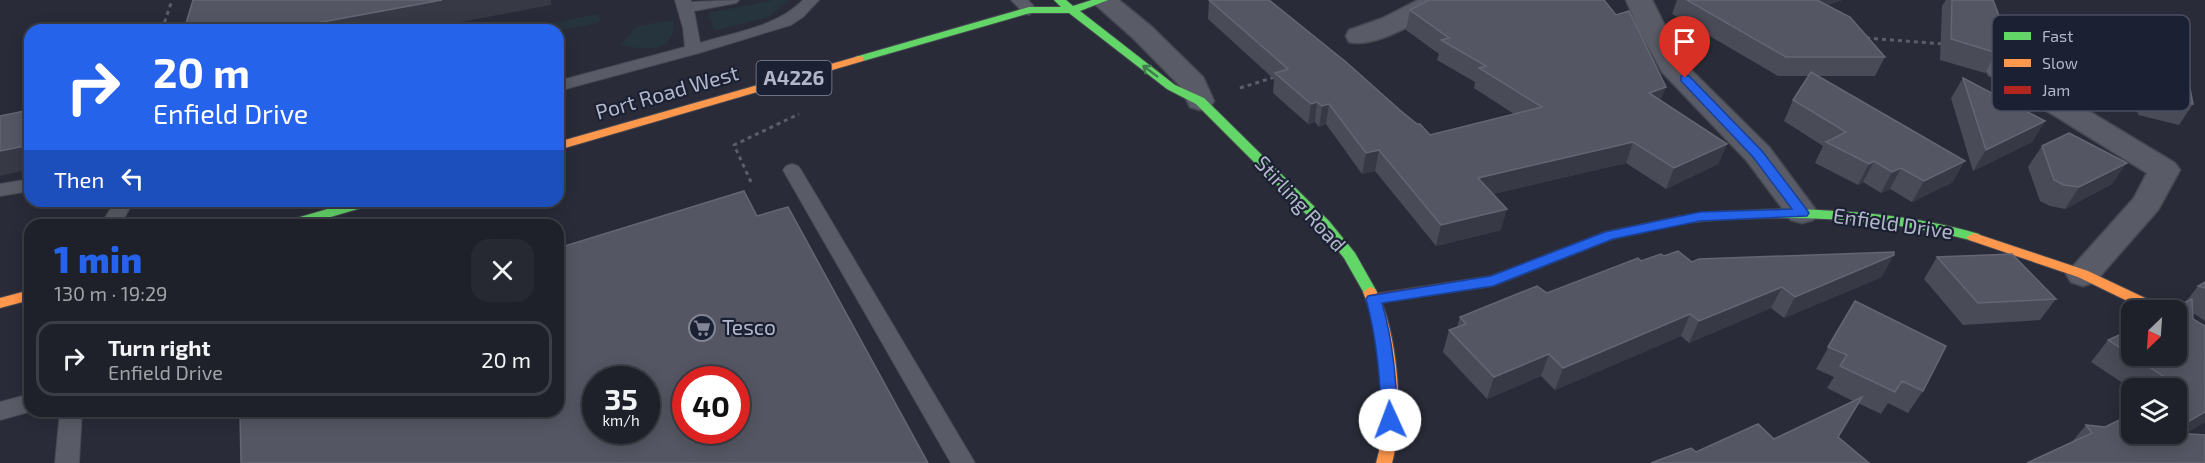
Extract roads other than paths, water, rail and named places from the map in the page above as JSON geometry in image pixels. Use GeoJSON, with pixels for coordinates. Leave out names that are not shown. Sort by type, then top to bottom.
{"type":"FeatureCollection","features":[{"type":"Feature","properties":{"kind":"street","name":"Port Road West"},"geometry":{"type":"LineString","coordinates":[[564,144],[1042,0]]}},
{"type":"Feature","properties":{"kind":"street","name":"Stirling Road"},"geometry":{"type":"LineString","coordinates":[[1059,0],[1171,87],[1200,101],[1324,224],[1350,256],[1374,299],[1381,326],[1388,380],[1390,440],[1384,463]]}},
{"type":"Feature","properties":{"kind":"street","name":"Port Road West"},"geometry":{"type":"LineString","coordinates":[[1024,5],[1071,10],[1103,0]]}},
{"type":"Feature","properties":{"kind":"street","name":"Stirling Road"},"geometry":{"type":"LineString","coordinates":[[1103,0],[1143,33],[1193,83],[1200,101]]}},
{"type":"Feature","properties":{"kind":"street"},"geometry":{"type":"LineString","coordinates":[[1359,36],[1392,24],[1438,0]]}},
{"type":"Feature","properties":{"kind":"street"},"geometry":{"type":"LineString","coordinates":[[1639,0],[1672,66],[1758,154],[1802,213]]}},
{"type":"Feature","properties":{"kind":"street"},"geometry":{"type":"LineString","coordinates":[[2068,111],[2164,170],[2147,203],[2083,274]]}},
{"type":"Feature","properties":{"kind":"street"},"geometry":{"type":"LineString","coordinates":[[308,219],[350,207]]}},
{"type":"Feature","properties":{"kind":"street","name":"Enfield Drive"},"geometry":{"type":"LineString","coordinates":[[1374,299],[1493,281],[1610,235],[1689,219],[1802,213],[1871,217],[1957,231],[2083,274],[2134,300]]}},
{"type":"Feature","properties":{"kind":"street"},"geometry":{"type":"LineString","coordinates":[[0,303],[24,297]]}},
{"type":"Feature","properties":{"kind":"lane"},"geometry":{"type":"LineString","coordinates":[[693,50],[691,28],[684,4],[731,0]]}},
{"type":"Feature","properties":{"kind":"lane"},"geometry":{"type":"LineString","coordinates":[[564,84],[693,50],[785,22],[798,14],[811,0]]}},
{"type":"Feature","properties":{"kind":"lane"},"geometry":{"type":"LineString","coordinates":[[792,170],[963,463]]}},
{"type":"Feature","properties":{"kind":"lane"},"geometry":{"type":"LineString","coordinates":[[0,190],[24,186]]}},
{"type":"Feature","properties":{"kind":"lane"},"geometry":{"type":"LineString","coordinates":[[0,411],[24,405]]}},
{"type":"Feature","properties":{"kind":"lane"},"geometry":{"type":"LineString","coordinates":[[67,463],[71,417]]}},
{"type":"Feature","properties":{"kind":"place","name":"Tesco"},"geometry":{"type":"Point","coordinates":[702,328]}}]}
